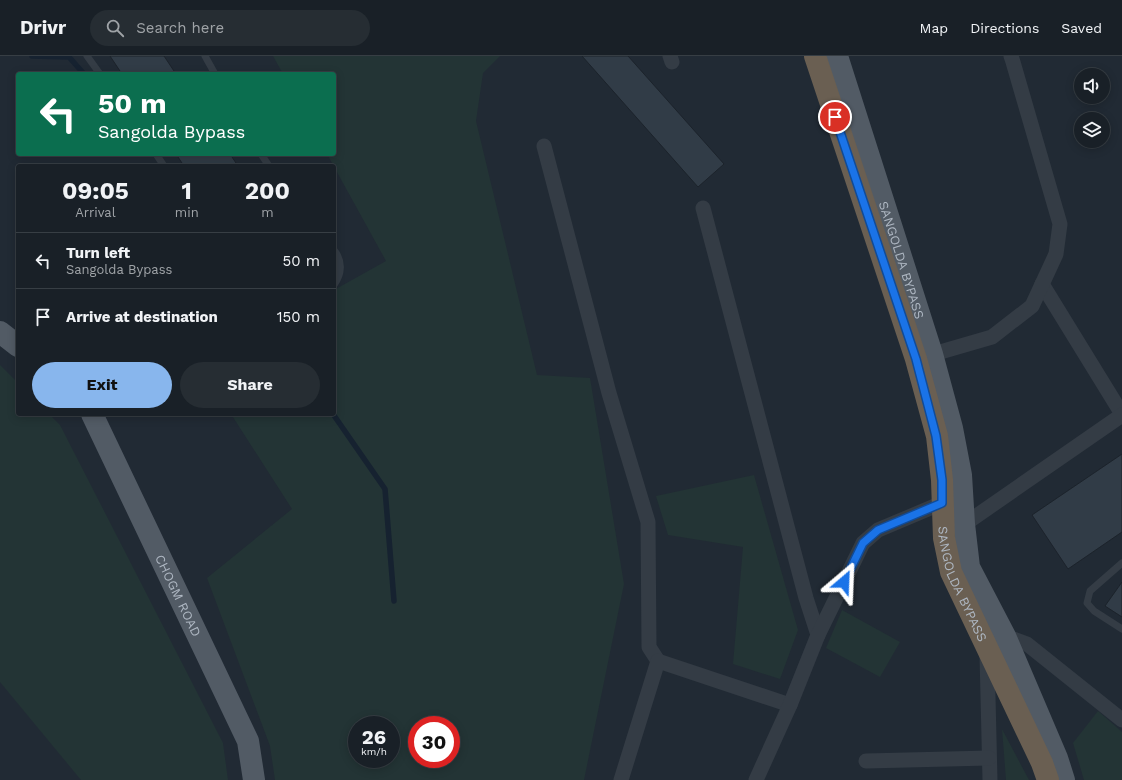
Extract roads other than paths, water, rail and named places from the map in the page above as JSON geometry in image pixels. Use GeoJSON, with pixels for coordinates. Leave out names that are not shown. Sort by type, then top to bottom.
{"type":"FeatureCollection","features":[{"type":"Feature","properties":{"kind":"highway","name":"SANGOLDA BYPASS"},"geometry":{"type":"LineString","coordinates":[[815,56],[924,356],[942,480],[944,538],[951,572],[996,641],[1048,780]]}},
{"type":"Feature","properties":{"kind":"main road","name":"SANGOLDA BYPASS"},"geometry":{"type":"LineString","coordinates":[[837,56],[924,356],[952,428],[961,475],[964,524],[969,567],[996,641],[1057,758],[1064,780]]}},
{"type":"Feature","properties":{"kind":"main road"},"geometry":{"type":"LineString","coordinates":[[0,332],[16,344]]}},
{"type":"Feature","properties":{"kind":"main road","name":"CHOGM ROAD"},"geometry":{"type":"LineString","coordinates":[[93,416],[248,741],[254,780]]}},
{"type":"Feature","properties":{"kind":"street"},"geometry":{"type":"LineString","coordinates":[[924,356],[992,337],[1032,306],[1056,254],[1060,224],[1011,56]]}},
{"type":"Feature","properties":{"kind":"street"},"geometry":{"type":"LineString","coordinates":[[544,146],[609,393],[648,522],[649,647],[658,661],[790,704]]}},
{"type":"Feature","properties":{"kind":"street"},"geometry":{"type":"LineString","coordinates":[[703,208],[804,590],[818,635]]}},
{"type":"Feature","properties":{"kind":"street"},"geometry":{"type":"LineString","coordinates":[[944,538],[1122,414],[1042,284]]}},
{"type":"Feature","properties":{"kind":"street"},"geometry":{"type":"LineString","coordinates":[[756,780],[790,704],[818,635],[863,543],[878,530],[942,503]]}},
{"type":"Feature","properties":{"kind":"street"},"geometry":{"type":"LineString","coordinates":[[990,780],[989,698],[996,641],[1027,644],[1122,720]]}},
{"type":"Feature","properties":{"kind":"street"},"geometry":{"type":"LineString","coordinates":[[621,780],[658,661]]}},
{"type":"Feature","properties":{"kind":"street"},"geometry":{"type":"LineString","coordinates":[[866,761],[989,758]]}},
{"type":"Feature","properties":{"kind":"lane"},"geometry":{"type":"LineString","coordinates":[[88,56],[99,72]]}},
{"type":"Feature","properties":{"kind":"lane"},"geometry":{"type":"LineString","coordinates":[[205,56],[214,72]]}},
{"type":"Feature","properties":{"kind":"lane"},"geometry":{"type":"LineString","coordinates":[[336,253],[341,271],[336,281]]}},
{"type":"Feature","properties":{"kind":"lane"},"geometry":{"type":"LineString","coordinates":[[1122,563],[1090,591],[1087,604],[1094,611],[1122,629]]}},
{"type":"Feature","properties":{"kind":"waterway"},"geometry":{"type":"LineString","coordinates":[[32,56],[69,57],[82,72]]}},
{"type":"Feature","properties":{"kind":"waterway"},"geometry":{"type":"LineString","coordinates":[[334,416],[385,489],[394,601]]}}]}
